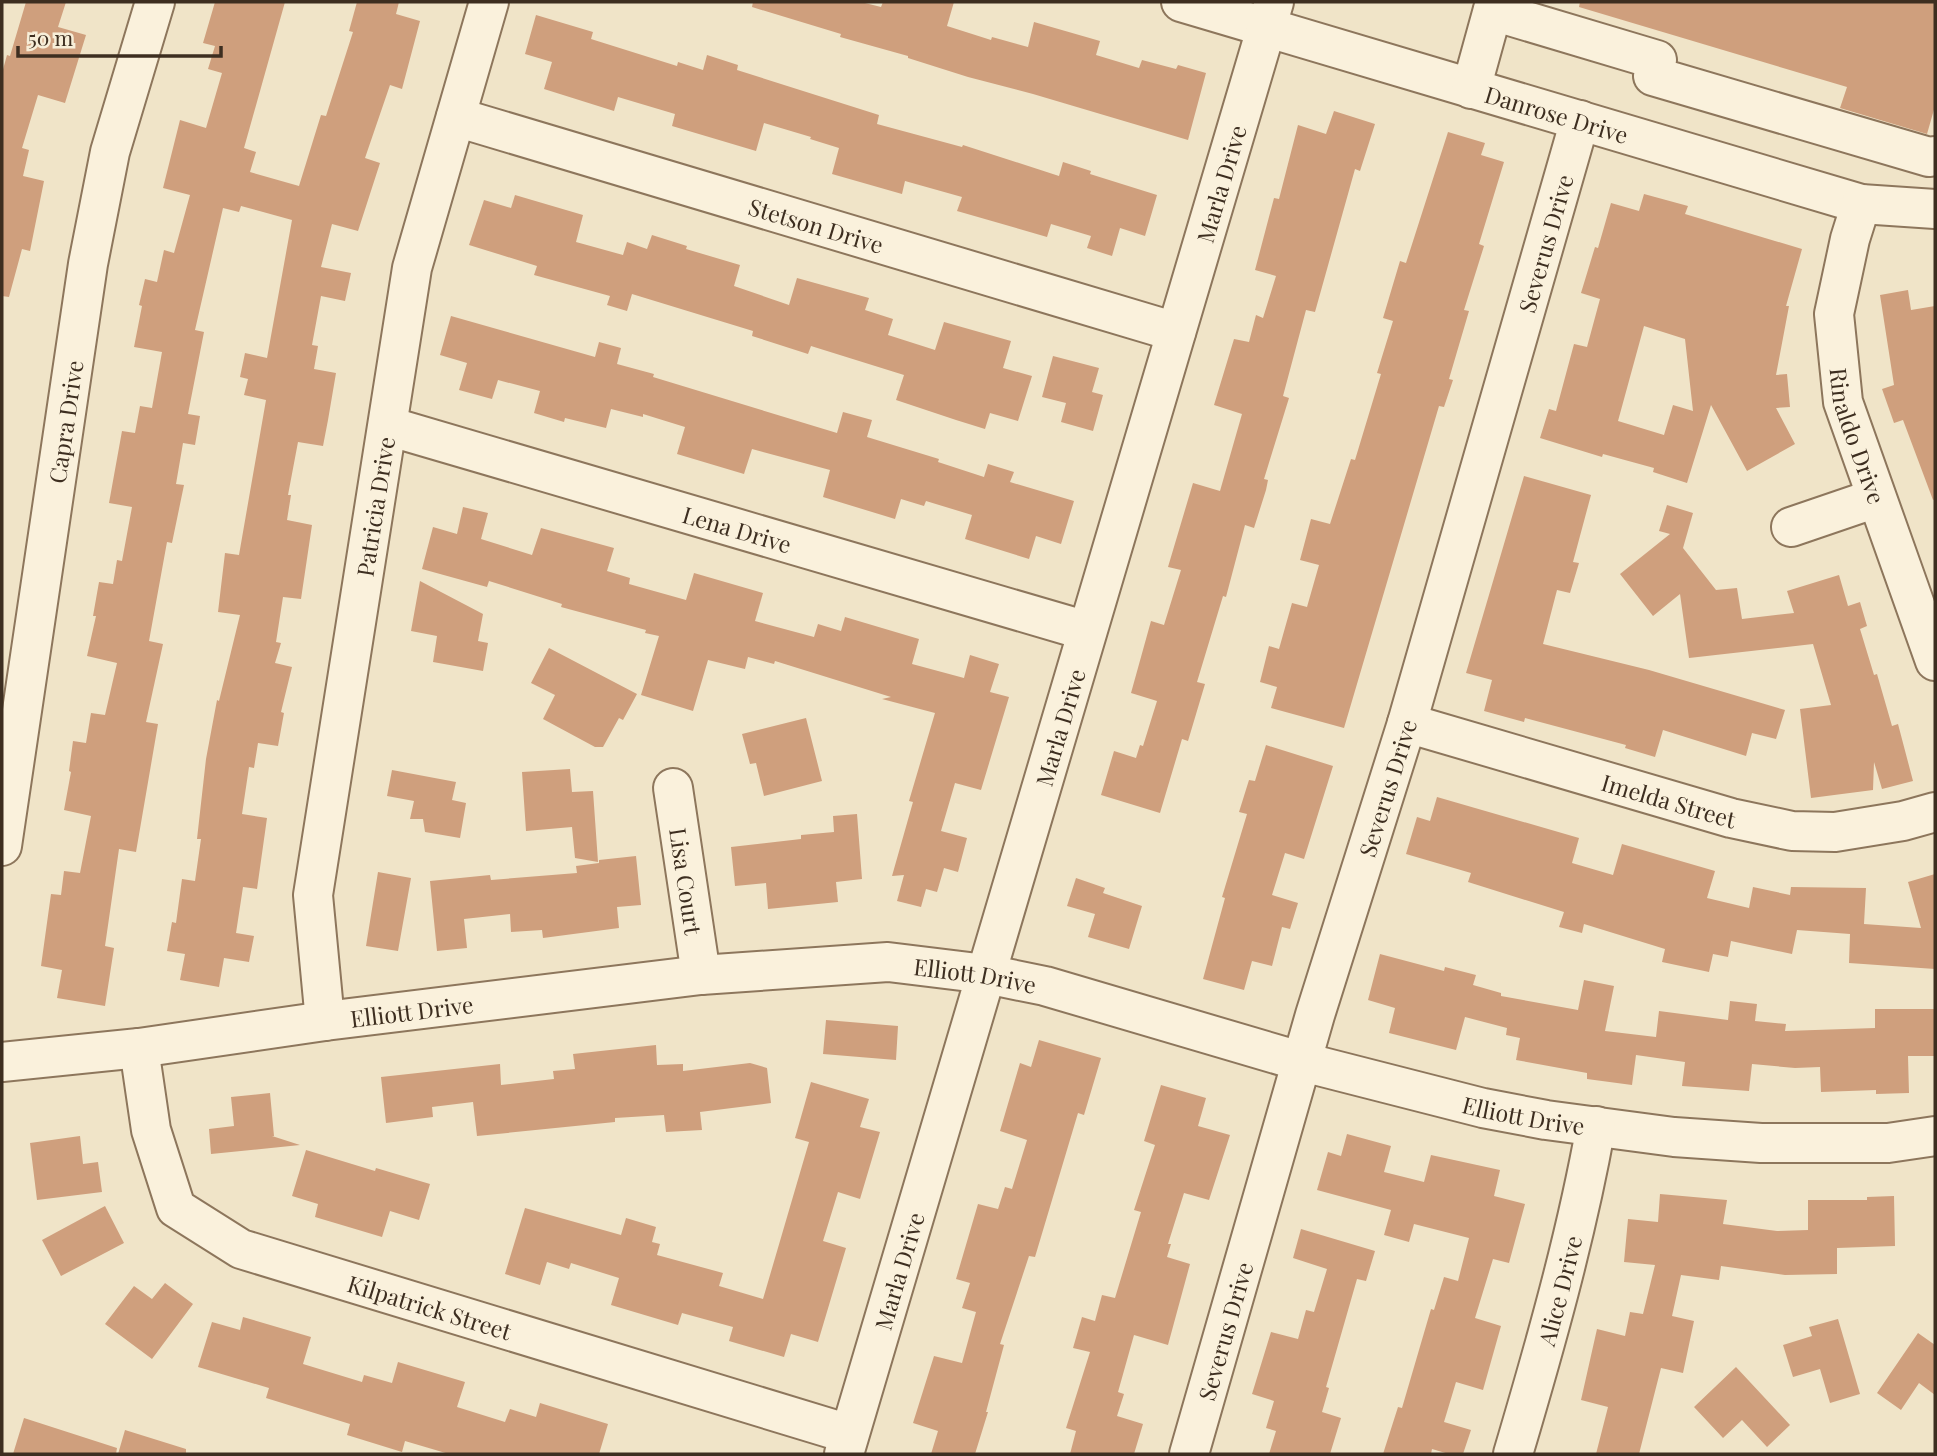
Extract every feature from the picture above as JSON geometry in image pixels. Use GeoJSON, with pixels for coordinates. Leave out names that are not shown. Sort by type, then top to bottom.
{"type":"FeatureCollection","features":[{"type":"Feature","properties":{"kind":"street","name":"Capra Drive"},"geometry":{"type":"LineString","coordinates":[[2,846],[88,264],[110,152],[155,2]]}},
{"type":"Feature","properties":{"kind":"street","name":"Patricia Drive"},"geometry":{"type":"LineString","coordinates":[[325,1021],[313,895],[412,268],[489,2]]}},
{"type":"Feature","properties":{"kind":"street","name":"Danrose Drive"},"geometry":{"type":"LineString","coordinates":[[1181,2],[1271,14],[1471,89],[1861,204],[1935,209]]}},
{"type":"Feature","properties":{"kind":"street"},"geometry":{"type":"LineString","coordinates":[[1471,89],[1494,7],[1657,60],[1653,76],[1916,153],[1935,156]]}},
{"type":"Feature","properties":{"kind":"street","name":"Marla Drive"},"geometry":{"type":"LineString","coordinates":[[846,1444],[1271,14]]}},
{"type":"Feature","properties":{"kind":"street","name":"Stetson Drive"},"geometry":{"type":"LineString","coordinates":[[456,117],[1176,332]]}},
{"type":"Feature","properties":{"kind":"street","name":"Severus Drive"},"geometry":{"type":"LineString","coordinates":[[1189,1454],[1315,1015],[1407,723],[1580,120]]}},
{"type":"Feature","properties":{"kind":"street","name":"Rinaldo Drive"},"geometry":{"type":"LineString","coordinates":[[1861,204],[1850,239],[1834,314],[1843,402],[1935,661]]}},
{"type":"Feature","properties":{"kind":"street","name":"Lena Drive"},"geometry":{"type":"LineString","coordinates":[[388,426],[1087,631]]}},
{"type":"Feature","properties":{"kind":"street"},"geometry":{"type":"LineString","coordinates":[[1791,527],[1876,498]]}},
{"type":"Feature","properties":{"kind":"street","name":"Imelda Street"},"geometry":{"type":"LineString","coordinates":[[1407,723],[1731,818],[1792,831],[1835,832],[1903,821],[1935,812]]}},
{"type":"Feature","properties":{"kind":"street","name":"Lisa Court"},"geometry":{"type":"LineString","coordinates":[[673,788],[701,975]]}},
{"type":"Feature","properties":{"kind":"street","name":"Elliott Drive"},"geometry":{"type":"LineString","coordinates":[[2,1062],[139,1048],[325,1021],[701,975],[888,962],[986,974],[1045,986],[1303,1062],[1483,1108],[1546,1120],[1674,1137],[1761,1143],[1888,1143],[1935,1136]]}},
{"type":"Feature","properties":{"kind":"street","name":"Kilpatrick Street"},"geometry":{"type":"LineString","coordinates":[[139,1048],[151,1130],[176,1208],[241,1249],[846,1444]]}},
{"type":"Feature","properties":{"kind":"street","name":"Alice Drive"},"geometry":{"type":"LineString","coordinates":[[1513,1454],[1550,1328],[1583,1200],[1596,1126]]}},
{"type":"Feature","properties":{"kind":"building"},"geometry":{"type":"Polygon","coordinates":[[[26,2],[66,2],[58,27],[86,35],[65,103],[38,95],[22,148],[29,150],[23,176],[44,181],[30,251],[22,249],[9,297],[2,296],[2,73],[7,55],[10,56],[26,2]]]}},
{"type":"Feature","properties":{"kind":"building"},"geometry":{"type":"Polygon","coordinates":[[[215,2],[285,2],[244,148],[256,152],[250,172],[299,186],[321,115],[326,116],[353,32],[349,31],[357,2],[399,2],[396,14],[420,21],[402,89],[390,85],[365,158],[380,163],[358,231],[332,224],[321,267],[351,273],[345,301],[321,296],[312,345],[318,346],[314,369],[336,373],[323,446],[298,442],[288,495],[291,495],[287,520],[312,525],[301,599],[283,597],[276,642],[281,643],[275,663],[292,667],[281,712],[284,713],[278,746],[258,743],[254,768],[249,767],[242,814],[267,818],[257,889],[243,887],[236,933],[254,936],[249,962],[224,958],[219,987],[180,980],[185,954],[167,951],[172,922],[176,923],[182,879],[195,881],[201,839],[197,839],[206,759],[217,700],[219,701],[240,615],[218,612],[225,553],[239,555],[266,400],[244,395],[248,379],[240,377],[245,353],[267,358],[292,220],[241,206],[239,212],[223,208],[195,330],[204,332],[188,414],[200,416],[195,445],[183,443],[176,484],[184,485],[172,543],[167,542],[149,641],[163,644],[146,722],[158,724],[136,852],[119,849],[105,946],[114,948],[105,1006],[57,998],[62,970],[41,966],[51,894],[61,895],[64,871],[80,873],[91,816],[64,810],[73,741],[86,743],[91,713],[105,715],[117,663],[87,656],[96,616],[93,616],[99,582],[113,584],[117,560],[122,561],[132,507],[109,503],[122,431],[135,433],[140,406],[152,408],[162,352],[134,347],[142,306],[139,305],[145,279],[157,282],[164,250],[174,253],[190,195],[163,188],[180,120],[206,128],[222,73],[208,69],[215,46],[203,43],[215,2]]]}},
{"type":"Feature","properties":{"kind":"building"},"geometry":{"type":"Polygon","coordinates":[[[753,2],[861,2],[881,7],[883,2],[954,2],[947,26],[991,40],[992,37],[1028,47],[1034,22],[1100,41],[1096,55],[1139,68],[1142,60],[1176,69],[1178,65],[1206,73],[1188,140],[840,37],[841,34],[752,7],[753,2]]]}},
{"type":"Feature","properties":{"kind":"building"},"geometry":{"type":"Polygon","coordinates":[[[1580,2],[1935,2],[1935,106],[1927,134],[1840,108],[1847,87],[1579,7],[1580,2]]]}},
{"type":"Feature","properties":{"kind":"building"},"geometry":{"type":"Polygon","coordinates":[[[536,15],[593,32],[591,39],[677,66],[678,62],[703,70],[707,55],[738,65],[737,70],[879,115],[877,124],[962,147],[963,145],[1059,176],[1063,162],[1091,171],[1090,174],[1157,195],[1145,236],[1120,228],[1112,256],[1087,248],[1091,236],[1051,224],[1047,237],[957,211],[962,197],[905,181],[902,194],[832,174],[839,148],[764,123],[756,151],[672,126],[675,114],[618,97],[614,111],[544,89],[552,62],[525,54],[536,15]]]}},
{"type":"Feature","properties":{"kind":"building"},"geometry":{"type":"Polygon","coordinates":[[[1334,111],[1375,124],[1360,171],[1355,169],[1315,312],[1306,310],[1283,396],[1289,398],[1264,479],[1268,480],[1266,490],[1254,528],[1245,525],[1226,597],[1223,596],[1197,682],[1205,684],[1188,741],[1182,739],[1160,813],[1101,795],[1114,751],[1136,758],[1140,745],[1143,746],[1157,701],[1131,693],[1151,621],[1164,625],[1181,570],[1168,567],[1193,483],[1220,491],[1242,414],[1214,405],[1234,339],[1249,342],[1256,315],[1263,318],[1276,276],[1255,270],[1274,198],[1279,199],[1298,125],[1326,134],[1334,111]]]}},
{"type":"Feature","properties":{"kind":"building"},"geometry":{"type":"Polygon","coordinates":[[[1448,132],[1485,143],[1481,155],[1504,162],[1479,244],[1484,246],[1464,310],[1469,311],[1449,379],[1453,380],[1444,407],[1439,406],[1344,728],[1271,708],[1277,687],[1260,682],[1269,646],[1279,649],[1292,603],[1307,607],[1319,565],[1300,560],[1311,519],[1330,524],[1351,459],[1355,460],[1381,374],[1377,373],[1393,321],[1383,318],[1400,261],[1406,263],[1448,132]]]}},
{"type":"Feature","properties":{"kind":"building"},"geometry":{"type":"Polygon","coordinates":[[[1644,194],[1688,206],[1685,214],[1802,249],[1786,306],[1789,306],[1776,375],[1787,374],[1790,407],[1776,408],[1795,444],[1747,471],[1711,405],[1687,483],[1653,472],[1654,468],[1603,454],[1602,457],[1540,438],[1549,409],[1556,411],[1574,344],[1587,347],[1600,299],[1581,293],[1611,203],[1639,211],[1644,194]],[[1644,326],[1618,421],[1664,435],[1673,405],[1693,411],[1685,339],[1644,326]]]}},
{"type":"Feature","properties":{"kind":"building"},"geometry":{"type":"Polygon","coordinates":[[[515,195],[583,215],[576,242],[623,255],[627,242],[647,249],[652,235],[687,246],[686,249],[740,265],[734,286],[789,305],[797,278],[869,298],[865,310],[893,319],[888,335],[935,350],[944,322],[1011,341],[1003,368],[1032,376],[1018,421],[990,413],[985,429],[956,420],[896,400],[904,375],[811,346],[808,354],[752,336],[753,331],[632,294],[627,311],[607,305],[610,296],[534,275],[537,266],[469,245],[484,200],[511,208],[515,195]]]}},
{"type":"Feature","properties":{"kind":"building"},"geometry":{"type":"Polygon","coordinates":[[[1908,290],[1911,310],[1935,306],[1933,500],[1903,420],[1894,423],[1882,389],[1894,385],[1880,295],[1908,290]]]}},
{"type":"Feature","properties":{"kind":"building"},"geometry":{"type":"Polygon","coordinates":[[[451,316],[595,357],[599,342],[621,348],[617,364],[654,374],[653,377],[837,433],[843,412],[872,420],[867,437],[939,459],[938,462],[984,477],[988,464],[1014,472],[1010,482],[1074,501],[1061,544],[1036,536],[1029,559],[965,539],[972,515],[926,501],[924,506],[901,499],[895,519],[823,497],[830,470],[752,449],[744,474],[677,454],[685,427],[643,414],[643,417],[611,409],[606,428],[565,418],[564,422],[534,413],[540,391],[498,380],[492,399],[459,390],[467,363],[440,355],[451,316]]]}},
{"type":"Feature","properties":{"kind":"building"},"geometry":{"type":"Polygon","coordinates":[[[1053,356],[1099,368],[1092,392],[1103,395],[1093,431],[1061,422],[1066,403],[1042,397],[1053,356]]]}},
{"type":"Feature","properties":{"kind":"building"},"geometry":{"type":"Polygon","coordinates":[[[1524,476],[1591,495],[1573,562],[1579,563],[1570,593],[1557,590],[1543,644],[1649,670],[1785,710],[1776,739],[1752,733],[1746,756],[1663,730],[1655,757],[1625,748],[1626,745],[1525,718],[1524,722],[1484,711],[1492,680],[1466,673],[1524,476]]]}},
{"type":"Feature","properties":{"kind":"building"},"geometry":{"type":"Polygon","coordinates":[[[1667,505],[1693,513],[1683,548],[1716,590],[1737,588],[1742,619],[1794,613],[1787,591],[1839,575],[1848,606],[1860,602],[1867,626],[1860,629],[1892,726],[1898,724],[1913,781],[1882,789],[1874,762],[1873,790],[1811,798],[1800,709],[1831,705],[1813,644],[1689,658],[1680,594],[1653,616],[1620,574],[1670,534],[1659,531],[1667,505]]]}},
{"type":"Feature","properties":{"kind":"building"},"geometry":{"type":"Polygon","coordinates":[[[463,507],[488,513],[481,539],[532,555],[541,528],[614,548],[607,571],[630,578],[629,584],[686,600],[694,573],[763,593],[755,621],[814,637],[818,624],[841,631],[845,617],[919,639],[912,664],[964,678],[970,655],[999,664],[990,692],[1009,697],[981,790],[955,783],[941,831],[967,838],[958,872],[944,868],[937,892],[926,889],[921,907],[897,901],[904,875],[892,876],[913,802],[909,801],[935,713],[882,699],[891,697],[775,661],[774,664],[748,657],[745,669],[708,660],[693,711],[641,695],[659,636],[561,607],[562,604],[489,581],[487,587],[422,569],[433,527],[457,534],[463,507]]]}},
{"type":"Feature","properties":{"kind":"building"},"geometry":{"type":"Polygon","coordinates":[[[420,581],[483,614],[478,641],[488,643],[483,671],[433,662],[437,636],[411,631],[420,581]]]}},
{"type":"Feature","properties":{"kind":"building"},"geometry":{"type":"Polygon","coordinates":[[[549,648],[637,694],[623,720],[619,718],[603,747],[595,747],[543,719],[555,695],[531,683],[549,648]]]}},
{"type":"Feature","properties":{"kind":"building"},"geometry":{"type":"Polygon","coordinates":[[[806,718],[822,781],[764,796],[756,763],[750,764],[742,734],[806,718]]]}},
{"type":"Feature","properties":{"kind":"building"},"geometry":{"type":"Polygon","coordinates":[[[1266,745],[1333,766],[1304,859],[1285,853],[1272,895],[1298,903],[1290,929],[1282,927],[1272,966],[1252,961],[1244,990],[1203,979],[1225,898],[1222,897],[1247,814],[1239,812],[1249,780],[1255,781],[1266,745]]]}},
{"type":"Feature","properties":{"kind":"building"},"geometry":{"type":"Polygon","coordinates":[[[570,769],[572,792],[593,791],[598,862],[575,858],[572,827],[526,831],[522,772],[570,769]]]}},
{"type":"Feature","properties":{"kind":"building"},"geometry":{"type":"Polygon","coordinates":[[[392,770],[456,782],[452,800],[466,803],[460,838],[425,832],[423,819],[410,819],[414,801],[387,796],[392,770]]]}},
{"type":"Feature","properties":{"kind":"building"},"geometry":{"type":"Polygon","coordinates":[[[1437,797],[1579,838],[1572,863],[1613,875],[1622,844],[1715,871],[1707,898],[1749,908],[1753,887],[1790,895],[1791,887],[1866,888],[1864,924],[1921,928],[1908,882],[1935,874],[1935,969],[1849,963],[1850,934],[1797,930],[1792,954],[1731,941],[1728,957],[1713,954],[1709,972],[1662,962],[1665,949],[1584,924],[1582,933],[1559,927],[1564,912],[1468,882],[1471,873],[1406,854],[1417,817],[1430,821],[1437,797]]]}},
{"type":"Feature","properties":{"kind":"building"},"geometry":{"type":"Polygon","coordinates":[[[857,814],[862,879],[836,882],[838,902],[768,909],[766,883],[735,886],[731,847],[801,839],[801,835],[834,832],[833,816],[857,814]]]}},
{"type":"Feature","properties":{"kind":"building"},"geometry":{"type":"Polygon","coordinates":[[[636,856],[641,905],[617,907],[619,928],[543,938],[542,930],[511,932],[510,914],[464,919],[467,948],[437,951],[430,881],[490,875],[491,880],[577,873],[576,866],[599,863],[599,860],[636,856]]]}},
{"type":"Feature","properties":{"kind":"building"},"geometry":{"type":"Polygon","coordinates":[[[378,872],[411,878],[398,951],[366,946],[378,872]]]}},
{"type":"Feature","properties":{"kind":"building"},"geometry":{"type":"Polygon","coordinates":[[[1076,878],[1105,888],[1103,893],[1142,906],[1129,949],[1088,937],[1095,914],[1067,906],[1076,878]]]}},
{"type":"Feature","properties":{"kind":"building"},"geometry":{"type":"Polygon","coordinates":[[[1380,954],[1444,971],[1445,967],[1476,975],[1473,985],[1501,993],[1501,996],[1578,1010],[1584,980],[1614,986],[1605,1031],[1656,1037],[1659,1011],[1728,1020],[1730,1001],[1757,1004],[1755,1021],[1786,1024],[1785,1031],[1875,1028],[1875,1009],[1935,1009],[1935,1056],[1908,1056],[1909,1093],[1876,1094],[1876,1090],[1821,1092],[1820,1067],[1795,1068],[1752,1064],[1749,1091],[1682,1086],[1685,1062],[1636,1055],[1632,1085],[1587,1079],[1587,1073],[1516,1060],[1520,1038],[1506,1035],[1507,1028],[1465,1017],[1456,1050],[1389,1033],[1395,1008],[1368,1000],[1380,954]]]}},
{"type":"Feature","properties":{"kind":"building"},"geometry":{"type":"Polygon","coordinates":[[[826,1020],[898,1026],[896,1060],[823,1054],[826,1020]]]}},
{"type":"Feature","properties":{"kind":"building"},"geometry":{"type":"Polygon","coordinates":[[[1039,1040],[1101,1058],[1084,1115],[1078,1113],[1035,1257],[1029,1256],[1000,1344],[1004,1345],[975,1454],[931,1454],[938,1431],[913,1423],[934,1356],[962,1363],[976,1312],[962,1308],[970,1283],[956,1279],[978,1204],[998,1209],[1005,1187],[1012,1189],[1027,1140],[1000,1131],[1020,1063],[1031,1067],[1039,1040]]]}},
{"type":"Feature","properties":{"kind":"building"},"geometry":{"type":"Polygon","coordinates":[[[656,1045],[657,1065],[683,1064],[683,1071],[750,1063],[767,1068],[771,1103],[700,1112],[702,1130],[666,1132],[664,1115],[615,1118],[615,1122],[477,1136],[473,1102],[432,1107],[433,1117],[386,1123],[381,1077],[500,1064],[501,1085],[554,1079],[553,1071],[575,1069],[573,1054],[656,1045]]]}},
{"type":"Feature","properties":{"kind":"building"},"geometry":{"type":"Polygon","coordinates":[[[811,1082],[869,1099],[860,1127],[880,1132],[860,1199],[838,1192],[823,1241],[846,1248],[818,1342],[791,1334],[784,1357],[729,1341],[733,1327],[682,1313],[678,1325],[611,1305],[619,1278],[571,1263],[569,1269],[547,1262],[540,1285],[505,1274],[525,1208],[621,1235],[626,1218],[656,1227],[652,1242],[660,1244],[657,1255],[723,1273],[719,1286],[763,1299],[809,1142],[795,1138],[811,1082]]]}},
{"type":"Feature","properties":{"kind":"building"},"geometry":{"type":"Polygon","coordinates":[[[1161,1085],[1206,1098],[1198,1126],[1230,1135],[1209,1200],[1184,1193],[1168,1244],[1171,1244],[1167,1257],[1190,1264],[1168,1345],[1134,1335],[1118,1392],[1124,1394],[1117,1416],[1143,1424],[1134,1454],[1070,1454],[1076,1431],[1066,1428],[1090,1352],[1073,1348],[1082,1317],[1095,1321],[1102,1295],[1115,1298],[1141,1212],[1134,1210],[1155,1145],[1144,1141],[1161,1085]]]}},
{"type":"Feature","properties":{"kind":"building"},"geometry":{"type":"Polygon","coordinates":[[[270,1093],[272,1136],[300,1145],[211,1154],[209,1129],[234,1126],[231,1097],[270,1093]]]}},
{"type":"Feature","properties":{"kind":"building"},"geometry":{"type":"Polygon","coordinates":[[[1347,1134],[1391,1146],[1384,1172],[1424,1182],[1431,1155],[1500,1170],[1494,1196],[1525,1204],[1509,1263],[1493,1259],[1475,1318],[1501,1326],[1483,1390],[1456,1382],[1444,1422],[1471,1430],[1463,1454],[1449,1454],[1432,1449],[1431,1454],[1383,1454],[1398,1407],[1402,1408],[1431,1309],[1434,1310],[1444,1277],[1458,1281],[1469,1238],[1414,1224],[1409,1242],[1384,1235],[1391,1210],[1317,1190],[1328,1152],[1341,1156],[1347,1134]]]}},
{"type":"Feature","properties":{"kind":"building"},"geometry":{"type":"Polygon","coordinates":[[[80,1136],[83,1164],[98,1162],[102,1192],[37,1200],[30,1143],[80,1136]]]}},
{"type":"Feature","properties":{"kind":"building"},"geometry":{"type":"Polygon","coordinates":[[[306,1150],[430,1184],[419,1220],[390,1211],[382,1237],[315,1217],[318,1204],[292,1196],[306,1150]]]}},
{"type":"Feature","properties":{"kind":"building"},"geometry":{"type":"Polygon","coordinates":[[[1660,1194],[1727,1200],[1723,1224],[1777,1231],[1808,1230],[1808,1200],[1867,1200],[1867,1197],[1894,1196],[1895,1246],[1837,1248],[1837,1274],[1785,1275],[1721,1266],[1719,1280],[1681,1275],[1672,1316],[1694,1321],[1683,1373],[1661,1368],[1639,1454],[1596,1454],[1608,1407],[1581,1400],[1597,1329],[1625,1336],[1630,1312],[1643,1314],[1655,1265],[1624,1262],[1628,1219],[1658,1222],[1660,1194]]]}},
{"type":"Feature","properties":{"kind":"building"},"geometry":{"type":"Polygon","coordinates":[[[105,1206],[124,1243],[61,1276],[42,1240],[105,1206]]]}},
{"type":"Feature","properties":{"kind":"building"},"geometry":{"type":"Polygon","coordinates":[[[1301,1229],[1375,1251],[1366,1281],[1357,1279],[1326,1387],[1329,1388],[1322,1412],[1341,1418],[1330,1454],[1269,1454],[1276,1431],[1266,1428],[1274,1401],[1252,1394],[1271,1332],[1298,1339],[1306,1310],[1314,1312],[1327,1269],[1293,1258],[1301,1229]]]}},
{"type":"Feature","properties":{"kind":"building"},"geometry":{"type":"Polygon","coordinates":[[[165,1283],[193,1304],[152,1359],[105,1324],[134,1286],[152,1299],[165,1283]]]}},
{"type":"Feature","properties":{"kind":"building"},"geometry":{"type":"Polygon","coordinates":[[[243,1317],[311,1337],[303,1364],[362,1382],[364,1375],[392,1383],[398,1362],[465,1382],[457,1407],[505,1422],[510,1409],[536,1417],[540,1403],[608,1424],[599,1454],[449,1454],[405,1441],[402,1452],[347,1435],[350,1424],[266,1398],[269,1388],[198,1367],[212,1322],[240,1330],[243,1317]]]}},
{"type":"Feature","properties":{"kind":"building"},"geometry":{"type":"Polygon","coordinates":[[[1838,1319],[1860,1394],[1830,1403],[1820,1369],[1793,1377],[1783,1345],[1812,1336],[1809,1327],[1838,1319]]]}},
{"type":"Feature","properties":{"kind":"building"},"geometry":{"type":"Polygon","coordinates":[[[1918,1333],[1935,1345],[1935,1395],[1919,1383],[1901,1410],[1877,1393],[1918,1333]]]}},
{"type":"Feature","properties":{"kind":"building"},"geometry":{"type":"Polygon","coordinates":[[[1736,1367],[1790,1425],[1767,1447],[1742,1420],[1723,1438],[1694,1407],[1736,1367]]]}},
{"type":"Feature","properties":{"kind":"building"},"geometry":{"type":"Polygon","coordinates":[[[24,1418],[117,1448],[116,1454],[13,1454],[24,1418]]]}},
{"type":"Feature","properties":{"kind":"building"},"geometry":{"type":"Polygon","coordinates":[[[125,1430],[186,1449],[186,1454],[118,1454],[125,1430]]]}}]}
